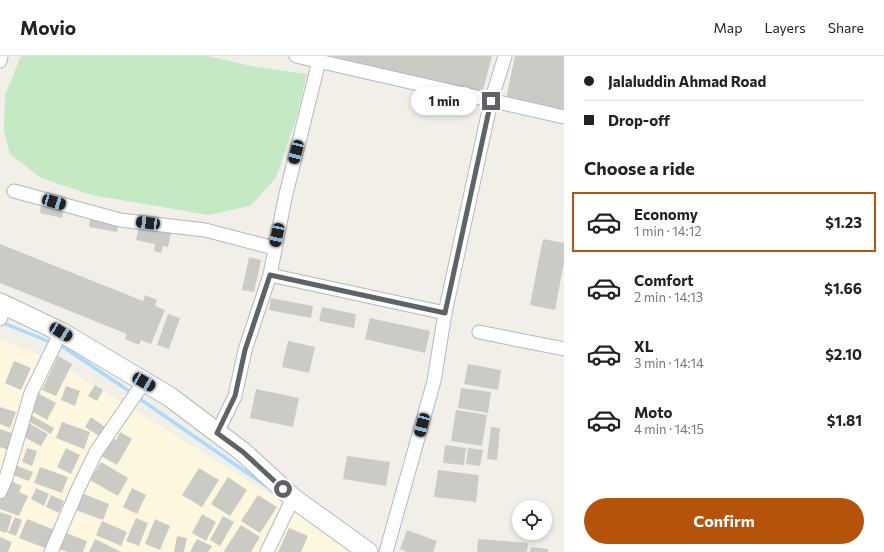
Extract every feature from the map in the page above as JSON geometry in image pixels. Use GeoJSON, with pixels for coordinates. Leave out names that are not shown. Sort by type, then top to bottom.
{"type":"FeatureCollection","features":[{"type":"Feature","properties":{"kind":"street"},"geometry":{"type":"LineString","coordinates":[[0,61],[1,56]]}},
{"type":"Feature","properties":{"kind":"street"},"geometry":{"type":"LineString","coordinates":[[296,56],[564,117]]}},
{"type":"Feature","properties":{"kind":"street"},"geometry":{"type":"LineString","coordinates":[[386,552],[434,381],[445,313],[491,101],[505,56]]}},
{"type":"Feature","properties":{"kind":"street"},"geometry":{"type":"LineString","coordinates":[[217,433],[235,396],[245,350],[270,275],[274,248],[285,198],[319,61]]}},
{"type":"Feature","properties":{"kind":"street"},"geometry":{"type":"LineString","coordinates":[[14,191],[120,220],[204,230],[274,248]]}},
{"type":"Feature","properties":{"kind":"street"},"geometry":{"type":"LineString","coordinates":[[270,275],[445,313]]}},
{"type":"Feature","properties":{"kind":"street"},"geometry":{"type":"LineString","coordinates":[[2,309],[61,332],[170,398],[243,452],[293,498],[368,552]]}},
{"type":"Feature","properties":{"kind":"street"},"geometry":{"type":"LineString","coordinates":[[0,492],[6,478],[31,393],[61,332]]}},
{"type":"Feature","properties":{"kind":"street"},"geometry":{"type":"LineString","coordinates":[[479,332],[564,349]]}},
{"type":"Feature","properties":{"kind":"street"},"geometry":{"type":"LineString","coordinates":[[51,552],[78,489],[96,452],[144,382]]}},
{"type":"Feature","properties":{"kind":"street"},"geometry":{"type":"LineString","coordinates":[[267,552],[293,498]]}},
{"type":"Feature","properties":{"kind":"shaded area"},"geometry":{"type":"Polygon","coordinates":[[[0,339],[55,361],[363,552],[0,552],[0,339]]]}},
{"type":"Feature","properties":{"kind":"green space"},"geometry":{"type":"Polygon","coordinates":[[[21,56],[207,56],[256,67],[307,74],[297,116],[276,178],[250,206],[208,215],[92,195],[41,178],[10,154],[4,131],[5,95],[21,56]]]}},
{"type":"Feature","properties":{"kind":"building"},"geometry":{"type":"Polygon","coordinates":[[[331,56],[492,56],[482,94],[331,56]]]}},
{"type":"Feature","properties":{"kind":"building"},"geometry":{"type":"Polygon","coordinates":[[[515,56],[564,56],[564,112],[506,99],[515,56]]]}},
{"type":"Feature","properties":{"kind":"building"},"geometry":{"type":"Polygon","coordinates":[[[42,201],[64,205],[62,218],[40,213],[42,201]]]}},
{"type":"Feature","properties":{"kind":"building"},"geometry":{"type":"Polygon","coordinates":[[[90,217],[119,222],[117,232],[89,227],[90,217]]]}},
{"type":"Feature","properties":{"kind":"building"},"geometry":{"type":"Polygon","coordinates":[[[139,226],[171,233],[168,247],[163,246],[161,253],[154,251],[155,244],[136,240],[139,226]]]}},
{"type":"Feature","properties":{"kind":"building"},"geometry":{"type":"Polygon","coordinates":[[[543,239],[564,243],[564,262],[555,310],[530,305],[543,239]]]}},
{"type":"Feature","properties":{"kind":"building"},"geometry":{"type":"Polygon","coordinates":[[[0,244],[143,301],[145,295],[157,300],[155,306],[165,310],[151,344],[141,340],[139,345],[125,339],[127,334],[0,283],[0,244]]]}},
{"type":"Feature","properties":{"kind":"building"},"geometry":{"type":"Polygon","coordinates":[[[249,257],[261,260],[254,292],[242,290],[249,257]]]}},
{"type":"Feature","properties":{"kind":"building"},"geometry":{"type":"Polygon","coordinates":[[[271,298],[313,306],[311,318],[269,310],[271,298]]]}},
{"type":"Feature","properties":{"kind":"building"},"geometry":{"type":"Polygon","coordinates":[[[322,307],[356,314],[354,328],[319,321],[322,307]]]}},
{"type":"Feature","properties":{"kind":"building"},"geometry":{"type":"Polygon","coordinates":[[[168,314],[180,318],[169,349],[157,345],[168,314]]]}},
{"type":"Feature","properties":{"kind":"building"},"geometry":{"type":"Polygon","coordinates":[[[370,318],[430,331],[425,353],[365,339],[370,318]]]}},
{"type":"Feature","properties":{"kind":"building"},"geometry":{"type":"Polygon","coordinates":[[[288,341],[315,347],[309,373],[282,367],[288,341]]]}},
{"type":"Feature","properties":{"kind":"building"},"geometry":{"type":"Polygon","coordinates":[[[58,356],[72,364],[56,396],[42,390],[58,356]]]}},
{"type":"Feature","properties":{"kind":"building"},"geometry":{"type":"Polygon","coordinates":[[[14,361],[31,368],[21,390],[5,383],[14,361]]]}},
{"type":"Feature","properties":{"kind":"building"},"geometry":{"type":"Polygon","coordinates":[[[468,364],[501,370],[498,390],[464,384],[468,364]]]}},
{"type":"Feature","properties":{"kind":"building"},"geometry":{"type":"Polygon","coordinates":[[[95,385],[103,390],[97,401],[88,396],[95,385]]]}},
{"type":"Feature","properties":{"kind":"building"},"geometry":{"type":"Polygon","coordinates":[[[66,386],[80,391],[75,406],[61,400],[66,386]]]}},
{"type":"Feature","properties":{"kind":"building"},"geometry":{"type":"Polygon","coordinates":[[[461,388],[491,392],[488,413],[458,408],[461,388]]]}},
{"type":"Feature","properties":{"kind":"building"},"geometry":{"type":"Polygon","coordinates":[[[30,389],[56,403],[47,420],[21,405],[30,389]]]}},
{"type":"Feature","properties":{"kind":"building"},"geometry":{"type":"Polygon","coordinates":[[[256,389],[299,398],[293,427],[250,418],[256,389]]]}},
{"type":"Feature","properties":{"kind":"building"},"geometry":{"type":"Polygon","coordinates":[[[0,407],[16,412],[10,428],[0,424],[0,407]]]}},
{"type":"Feature","properties":{"kind":"building"},"geometry":{"type":"Polygon","coordinates":[[[456,410],[487,415],[482,446],[451,441],[456,410]]]}},
{"type":"Feature","properties":{"kind":"building"},"geometry":{"type":"Polygon","coordinates":[[[31,415],[54,428],[51,434],[28,421],[31,415]]]}},
{"type":"Feature","properties":{"kind":"building"},"geometry":{"type":"Polygon","coordinates":[[[91,417],[105,427],[99,436],[85,427],[91,417]]]}},
{"type":"Feature","properties":{"kind":"building"},"geometry":{"type":"Polygon","coordinates":[[[27,422],[48,434],[41,446],[20,435],[27,422]]]}},
{"type":"Feature","properties":{"kind":"building"},"geometry":{"type":"Polygon","coordinates":[[[62,422],[90,432],[84,449],[56,438],[62,422]]]}},
{"type":"Feature","properties":{"kind":"building"},"geometry":{"type":"Polygon","coordinates":[[[491,427],[500,428],[497,460],[487,459],[491,427]]]}},
{"type":"Feature","properties":{"kind":"building"},"geometry":{"type":"Polygon","coordinates":[[[0,429],[14,434],[8,450],[0,447],[0,429]]]}},
{"type":"Feature","properties":{"kind":"building"},"geometry":{"type":"Polygon","coordinates":[[[120,432],[132,439],[117,465],[98,454],[108,436],[116,440],[120,432]]]}},
{"type":"Feature","properties":{"kind":"building"},"geometry":{"type":"Polygon","coordinates":[[[445,445],[466,448],[464,465],[443,463],[445,445]]]}},
{"type":"Feature","properties":{"kind":"building"},"geometry":{"type":"Polygon","coordinates":[[[27,448],[37,451],[32,466],[22,462],[27,448]]]}},
{"type":"Feature","properties":{"kind":"building"},"geometry":{"type":"Polygon","coordinates":[[[66,448],[80,455],[71,474],[57,467],[66,448]]]}},
{"type":"Feature","properties":{"kind":"building"},"geometry":{"type":"Polygon","coordinates":[[[468,448],[483,450],[480,466],[466,464],[468,448]]]}},
{"type":"Feature","properties":{"kind":"building"},"geometry":{"type":"Polygon","coordinates":[[[347,456],[390,462],[386,486],[343,479],[347,456]]]}},
{"type":"Feature","properties":{"kind":"building"},"geometry":{"type":"Polygon","coordinates":[[[101,462],[128,478],[118,496],[90,480],[101,462]]]}},
{"type":"Feature","properties":{"kind":"building"},"geometry":{"type":"Polygon","coordinates":[[[12,464],[33,472],[29,481],[8,473],[12,464]]]}},
{"type":"Feature","properties":{"kind":"building"},"geometry":{"type":"Polygon","coordinates":[[[40,467],[68,477],[62,493],[34,483],[40,467]]]}},
{"type":"Feature","properties":{"kind":"building"},"geometry":{"type":"Polygon","coordinates":[[[199,468],[219,480],[202,507],[182,495],[199,468]]]}},
{"type":"Feature","properties":{"kind":"building"},"geometry":{"type":"Polygon","coordinates":[[[438,470],[479,475],[476,502],[434,497],[438,470]]]}},
{"type":"Feature","properties":{"kind":"building"},"geometry":{"type":"Polygon","coordinates":[[[228,477],[247,490],[230,516],[211,504],[228,477]]]}},
{"type":"Feature","properties":{"kind":"building"},"geometry":{"type":"Polygon","coordinates":[[[9,480],[22,486],[19,492],[28,496],[19,516],[0,509],[0,501],[9,480]]]}},
{"type":"Feature","properties":{"kind":"building"},"geometry":{"type":"Polygon","coordinates":[[[36,488],[49,494],[44,506],[31,499],[36,488]]]}},
{"type":"Feature","properties":{"kind":"building"},"geometry":{"type":"Polygon","coordinates":[[[132,488],[146,495],[137,514],[123,507],[132,488]]]}},
{"type":"Feature","properties":{"kind":"building"},"geometry":{"type":"Polygon","coordinates":[[[81,493],[109,504],[103,520],[75,510],[81,493]]]}},
{"type":"Feature","properties":{"kind":"building"},"geometry":{"type":"Polygon","coordinates":[[[51,495],[64,501],[59,513],[46,507],[51,495]]]}},
{"type":"Feature","properties":{"kind":"building"},"geometry":{"type":"Polygon","coordinates":[[[258,495],[277,507],[260,533],[241,521],[258,495]]]}},
{"type":"Feature","properties":{"kind":"building"},"geometry":{"type":"Polygon","coordinates":[[[0,512],[12,516],[7,533],[0,531],[0,512]]]}},
{"type":"Feature","properties":{"kind":"building"},"geometry":{"type":"Polygon","coordinates":[[[202,514],[216,522],[206,541],[192,533],[202,514]]]}},
{"type":"Feature","properties":{"kind":"building"},"geometry":{"type":"Polygon","coordinates":[[[223,516],[234,522],[220,546],[210,540],[223,516]]]}},
{"type":"Feature","properties":{"kind":"building"},"geometry":{"type":"Polygon","coordinates":[[[15,517],[22,520],[16,536],[8,533],[15,517]]]}},
{"type":"Feature","properties":{"kind":"building"},"geometry":{"type":"Polygon","coordinates":[[[136,518],[148,523],[139,546],[126,541],[136,518]]]}},
{"type":"Feature","properties":{"kind":"building"},"geometry":{"type":"Polygon","coordinates":[[[27,519],[57,531],[50,550],[19,538],[27,519]]]}},
{"type":"Feature","properties":{"kind":"building"},"geometry":{"type":"Polygon","coordinates":[[[155,519],[170,526],[160,550],[145,544],[155,519]]]}},
{"type":"Feature","properties":{"kind":"building"},"geometry":{"type":"Polygon","coordinates":[[[102,521],[127,532],[121,546],[96,535],[102,521]]]}},
{"type":"Feature","properties":{"kind":"building"},"geometry":{"type":"Polygon","coordinates":[[[241,525],[260,537],[251,552],[224,551],[241,525]]]}},
{"type":"Feature","properties":{"kind":"building"},"geometry":{"type":"Polygon","coordinates":[[[289,528],[308,536],[301,552],[278,552],[289,528]]]}},
{"type":"Feature","properties":{"kind":"building"},"geometry":{"type":"Polygon","coordinates":[[[407,530],[437,541],[433,552],[407,552],[400,549],[407,530]]]}},
{"type":"Feature","properties":{"kind":"building"},"geometry":{"type":"Polygon","coordinates":[[[63,532],[87,541],[83,552],[67,552],[57,548],[63,532]]]}},
{"type":"Feature","properties":{"kind":"building"},"geometry":{"type":"Polygon","coordinates":[[[177,536],[187,538],[184,552],[174,552],[177,536]]]}},
{"type":"Feature","properties":{"kind":"building"},"geometry":{"type":"Polygon","coordinates":[[[0,537],[12,542],[8,552],[0,552],[0,537]]]}},
{"type":"Feature","properties":{"kind":"building"},"geometry":{"type":"Polygon","coordinates":[[[95,539],[121,552],[89,552],[95,539]]]}},
{"type":"Feature","properties":{"kind":"building"},"geometry":{"type":"Polygon","coordinates":[[[197,539],[212,546],[208,552],[190,552],[197,539]]]}},
{"type":"Feature","properties":{"kind":"building"},"geometry":{"type":"Polygon","coordinates":[[[478,539],[528,543],[527,552],[477,552],[478,539]]]}},
{"type":"Feature","properties":{"kind":"building"},"geometry":{"type":"Polygon","coordinates":[[[531,547],[548,549],[548,552],[530,552],[531,547]]]}},
{"type":"Feature","properties":{"kind":"waterway"},"geometry":{"type":"LineString","coordinates":[[1,322],[65,348],[132,393]]}},
{"type":"Feature","properties":{"kind":"waterway"},"geometry":{"type":"LineString","coordinates":[[137,397],[265,485]]}},
{"type":"Feature","properties":{"kind":"route"},"geometry":{"type":"LineString","coordinates":[[283,489],[243,452],[217,433],[235,396],[245,350],[270,275],[445,313],[491,101]]}}]}
